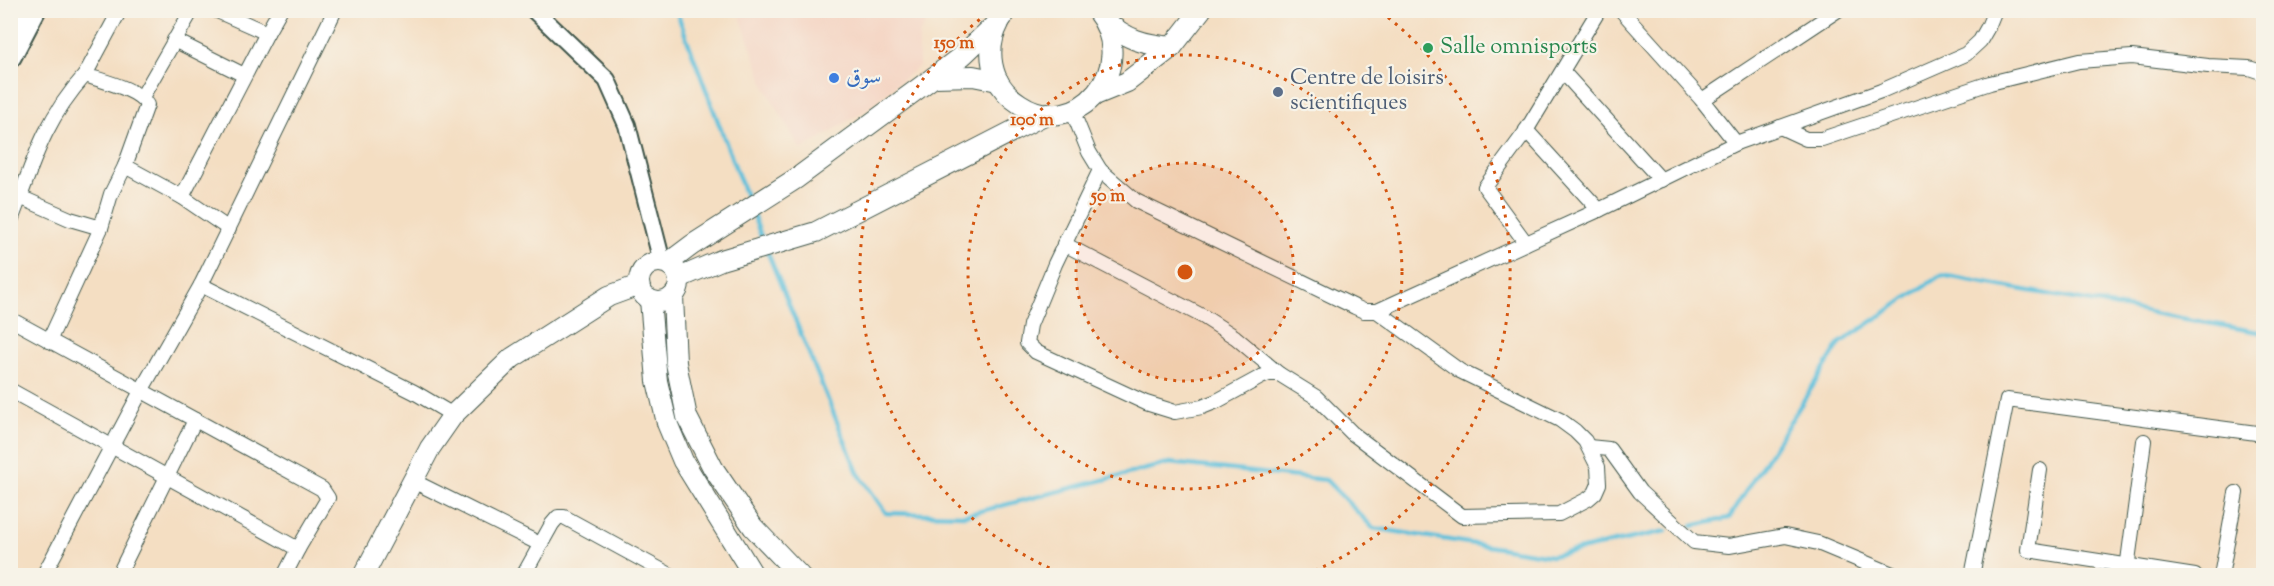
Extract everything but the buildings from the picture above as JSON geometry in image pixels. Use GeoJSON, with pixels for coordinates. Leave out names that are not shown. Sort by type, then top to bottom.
{"type":"FeatureCollection","features":[{"type":"Feature","properties":{"kind":"highway"},"geometry":{"type":"LineString","coordinates":[[10,57],[34,10]]}},
{"type":"Feature","properties":{"kind":"main road"},"geometry":{"type":"LineString","coordinates":[[1095,95],[1127,82],[1172,48],[1201,10]]}},
{"type":"Feature","properties":{"kind":"main road"},"geometry":{"type":"LineString","coordinates":[[1006,13],[996,30],[991,49],[993,69],[998,81],[1013,100],[1029,109],[1047,113],[1072,110],[1084,104],[1103,84],[1109,72],[1112,45],[1099,15]]}},
{"type":"Feature","properties":{"kind":"main road"},"geometry":{"type":"LineString","coordinates":[[363,576],[430,448],[453,415],[512,358],[609,296],[644,292],[662,302],[671,275],[692,245],[797,178],[934,77],[963,55],[1006,13]]}},
{"type":"Feature","properties":{"kind":"main road"},"geometry":{"type":"LineString","coordinates":[[1099,15],[1122,35],[1136,42],[1172,48]]}},
{"type":"Feature","properties":{"kind":"main road"},"geometry":{"type":"LineString","coordinates":[[934,77],[973,76],[998,81]]}},
{"type":"Feature","properties":{"kind":"main road"},"geometry":{"type":"LineString","coordinates":[[753,575],[683,461],[667,423],[657,381],[641,273],[644,267],[650,264],[671,275],[816,232],[1047,113]]}},
{"type":"Feature","properties":{"kind":"main road"},"geometry":{"type":"LineString","coordinates":[[671,275],[676,363],[687,417],[713,468],[753,526],[800,576]]}},
{"type":"Feature","properties":{"kind":"street"},"geometry":{"type":"LineString","coordinates":[[10,223],[46,129],[59,107],[85,75],[120,10]]}},
{"type":"Feature","properties":{"kind":"street"},"geometry":{"type":"LineString","coordinates":[[142,97],[192,10]]}},
{"type":"Feature","properties":{"kind":"street"},"geometry":{"type":"LineString","coordinates":[[215,10],[267,33]]}},
{"type":"Feature","properties":{"kind":"street"},"geometry":{"type":"LineString","coordinates":[[182,197],[280,10]]}},
{"type":"Feature","properties":{"kind":"street"},"geometry":{"type":"LineString","coordinates":[[43,576],[141,391],[201,285],[335,10]]}},
{"type":"Feature","properties":{"kind":"street"},"geometry":{"type":"LineString","coordinates":[[534,10],[608,80],[627,125],[671,275]]}},
{"type":"Feature","properties":{"kind":"street"},"geometry":{"type":"LineString","coordinates":[[1526,243],[1485,187],[1526,130],[1599,10]]}},
{"type":"Feature","properties":{"kind":"street"},"geometry":{"type":"LineString","coordinates":[[1622,10],[1702,100],[1736,143]]}},
{"type":"Feature","properties":{"kind":"street"},"geometry":{"type":"LineString","coordinates":[[1702,100],[1838,10]]}},
{"type":"Feature","properties":{"kind":"street"},"geometry":{"type":"LineString","coordinates":[[1072,110],[1089,152],[1100,170],[1136,201],[1355,307],[1370,312],[1377,311],[1599,210],[1736,143],[1881,91],[1966,54],[1980,42],[1995,10]]}},
{"type":"Feature","properties":{"kind":"street"},"geometry":{"type":"LineString","coordinates":[[174,40],[244,75]]}},
{"type":"Feature","properties":{"kind":"street"},"geometry":{"type":"LineString","coordinates":[[1780,127],[1806,139],[1822,139],[1990,83],[2079,61],[2132,57],[2208,66],[2249,68],[2264,73]]}},
{"type":"Feature","properties":{"kind":"street"},"geometry":{"type":"LineString","coordinates":[[1563,72],[1661,180]]}},
{"type":"Feature","properties":{"kind":"street"},"geometry":{"type":"LineString","coordinates":[[49,341],[101,228],[111,194],[125,166],[147,110],[142,97],[85,75]]}},
{"type":"Feature","properties":{"kind":"street"},"geometry":{"type":"LineString","coordinates":[[1526,130],[1599,210]]}},
{"type":"Feature","properties":{"kind":"street"},"geometry":{"type":"LineString","coordinates":[[125,166],[182,197],[229,229]]}},
{"type":"Feature","properties":{"kind":"street"},"geometry":{"type":"LineString","coordinates":[[1100,170],[1064,244],[1027,334],[1027,343],[1036,352],[1146,403],[1175,412],[1202,408],[1261,377],[1279,374]]}},
{"type":"Feature","properties":{"kind":"street"},"geometry":{"type":"LineString","coordinates":[[20,197],[70,219],[101,228]]}},
{"type":"Feature","properties":{"kind":"street"},"geometry":{"type":"LineString","coordinates":[[1064,244],[1204,317],[1235,337],[1279,374],[1316,397],[1352,433],[1462,516],[1559,514],[1595,493],[1600,477],[1599,467],[1588,447],[1575,431],[1560,420],[1460,371],[1377,311]]}},
{"type":"Feature","properties":{"kind":"street"},"geometry":{"type":"LineString","coordinates":[[201,285],[414,392],[453,415]]}},
{"type":"Feature","properties":{"kind":"street"},"geometry":{"type":"LineString","coordinates":[[10,319],[326,492],[328,498],[284,576]]}},
{"type":"Feature","properties":{"kind":"street"},"geometry":{"type":"LineString","coordinates":[[10,390],[298,549]]}},
{"type":"Feature","properties":{"kind":"street"},"geometry":{"type":"LineString","coordinates":[[1972,576],[2007,400],[2264,434]]}},
{"type":"Feature","properties":{"kind":"street"},"geometry":{"type":"LineString","coordinates":[[118,576],[169,477],[195,420]]}},
{"type":"Feature","properties":{"kind":"street"},"geometry":{"type":"LineString","coordinates":[[2127,570],[2144,441]]}},
{"type":"Feature","properties":{"kind":"street"},"geometry":{"type":"LineString","coordinates":[[1588,447],[1609,449],[1640,492],[1694,542],[1729,546],[1785,536],[1818,543],[1897,576]]}},
{"type":"Feature","properties":{"kind":"street"},"geometry":{"type":"LineString","coordinates":[[2040,470],[2028,550],[2127,570],[2195,576]]}},
{"type":"Feature","properties":{"kind":"street"},"geometry":{"type":"LineString","coordinates":[[412,481],[540,544]]}},
{"type":"Feature","properties":{"kind":"street"},"geometry":{"type":"LineString","coordinates":[[2221,576],[2236,493]]}},
{"type":"Feature","properties":{"kind":"street"},"geometry":{"type":"LineString","coordinates":[[523,576],[558,517],[564,517],[672,576]]}},
{"type":"Feature","properties":{"kind":"shaded area","name":"سوق"},"geometry":{"type":"Polygon","coordinates":[[[738,10],[932,11],[919,35],[919,66],[866,110],[801,150],[766,89],[738,10]]]}},
{"type":"Feature","properties":{"kind":"waterway"},"geometry":{"type":"LineString","coordinates":[[676,10],[749,204]]}},
{"type":"Feature","properties":{"kind":"waterway"},"geometry":{"type":"LineString","coordinates":[[752,212],[764,244]]}},
{"type":"Feature","properties":{"kind":"waterway"},"geometry":{"type":"LineString","coordinates":[[767,251],[858,473],[886,513],[965,515],[1170,463],[1326,480],[1373,528],[1551,556],[1666,531]]}},
{"type":"Feature","properties":{"kind":"waterway"},"geometry":{"type":"LineString","coordinates":[[1692,526],[1729,518],[1840,343],[1941,275],[2264,333]]}},
{"type":"Feature","properties":{"kind":"place","name":"Salle omnisports"},"geometry":{"type":"Point","coordinates":[1428,48]}},
{"type":"Feature","properties":{"kind":"place","name":"سوق"},"geometry":{"type":"Point","coordinates":[834,78]}},
{"type":"Feature","properties":{"kind":"place","name":"Centre de loisirs scientifiques"},"geometry":{"type":"Point","coordinates":[1278,92]}}]}
